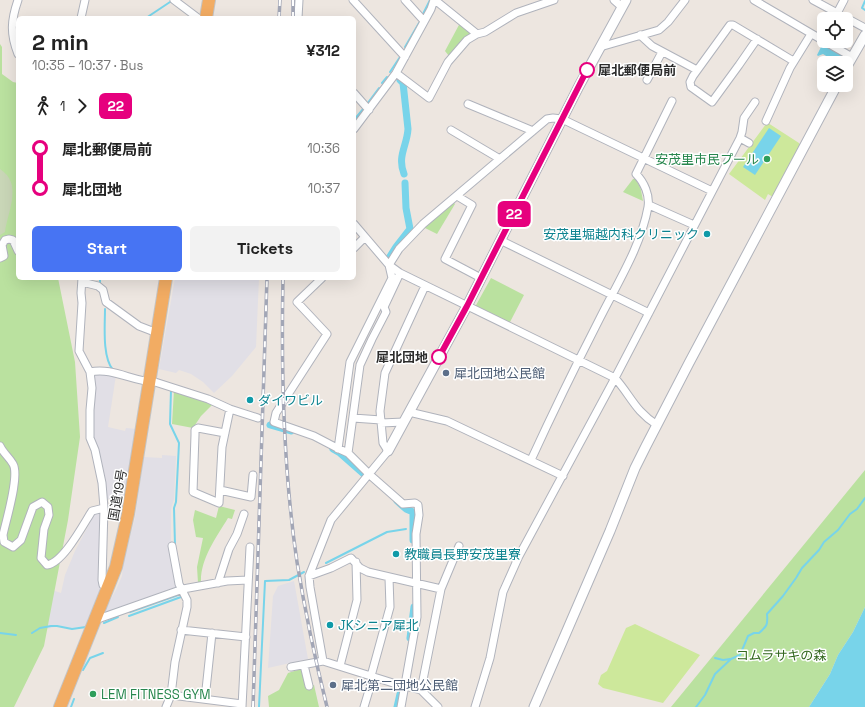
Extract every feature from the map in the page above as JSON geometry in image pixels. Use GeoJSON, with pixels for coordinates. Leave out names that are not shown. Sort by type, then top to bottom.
{"type":"FeatureCollection","features":[{"type":"Feature","properties":{"kind":"highway"},"geometry":{"type":"LineString","coordinates":[[206,16],[209,0]]}},
{"type":"Feature","properties":{"kind":"highway","name":"国道19号"},"geometry":{"type":"LineString","coordinates":[[60,707],[116,567],[128,514],[166,280]]}},
{"type":"Feature","properties":{"kind":"street"},"geometry":{"type":"LineString","coordinates":[[16,45],[12,19],[18,0]]}},
{"type":"Feature","properties":{"kind":"street"},"geometry":{"type":"LineString","coordinates":[[81,16],[85,0]]}},
{"type":"Feature","properties":{"kind":"street"},"geometry":{"type":"LineString","coordinates":[[174,0],[195,16]]}},
{"type":"Feature","properties":{"kind":"street"},"geometry":{"type":"LineString","coordinates":[[298,16],[299,0]]}},
{"type":"Feature","properties":{"kind":"street"},"geometry":{"type":"LineString","coordinates":[[353,0],[405,57]]}},
{"type":"Feature","properties":{"kind":"street"},"geometry":{"type":"LineString","coordinates":[[405,0],[424,21]]}},
{"type":"Feature","properties":{"kind":"street"},"geometry":{"type":"LineString","coordinates":[[356,126],[396,73],[434,0],[477,34]]}},
{"type":"Feature","properties":{"kind":"street"},"geometry":{"type":"LineString","coordinates":[[396,73],[429,98],[448,62],[467,40],[516,13],[554,0]]}},
{"type":"Feature","properties":{"kind":"street"},"geometry":{"type":"LineString","coordinates":[[323,661],[309,576],[331,520],[370,475],[388,451],[404,422],[467,306],[562,119],[624,4],[614,0]]}},
{"type":"Feature","properties":{"kind":"street"},"geometry":{"type":"LineString","coordinates":[[600,47],[659,30],[668,22],[684,0]]}},
{"type":"Feature","properties":{"kind":"street"},"geometry":{"type":"LineString","coordinates":[[755,0],[817,36]]}},
{"type":"Feature","properties":{"kind":"street"},"geometry":{"type":"LineString","coordinates":[[813,0],[830,12]]}},
{"type":"Feature","properties":{"kind":"street"},"geometry":{"type":"LineString","coordinates":[[837,12],[844,0]]}},
{"type":"Feature","properties":{"kind":"street"},"geometry":{"type":"LineString","coordinates":[[853,23],[865,28]]}},
{"type":"Feature","properties":{"kind":"street"},"geometry":{"type":"LineString","coordinates":[[757,39],[712,102],[691,87],[690,82],[697,70],[730,25],[733,25],[757,39],[794,61]]}},
{"type":"Feature","properties":{"kind":"street"},"geometry":{"type":"LineString","coordinates":[[766,121],[794,61],[812,34]]}},
{"type":"Feature","properties":{"kind":"street"},"geometry":{"type":"LineString","coordinates":[[640,35],[652,46],[697,70]]}},
{"type":"Feature","properties":{"kind":"street"},"geometry":{"type":"LineString","coordinates":[[838,48],[852,56],[865,35]]}},
{"type":"Feature","properties":{"kind":"street"},"geometry":{"type":"LineString","coordinates":[[647,80],[662,52]]}},
{"type":"Feature","properties":{"kind":"street"},"geometry":{"type":"LineString","coordinates":[[534,707],[610,531],[635,468],[689,363],[833,92]]}},
{"type":"Feature","properties":{"kind":"street"},"geometry":{"type":"LineString","coordinates":[[356,95],[369,110]]}},
{"type":"Feature","properties":{"kind":"street"},"geometry":{"type":"LineString","coordinates":[[531,460],[640,237],[649,205],[646,188],[636,174],[672,101]]}},
{"type":"Feature","properties":{"kind":"street"},"geometry":{"type":"LineString","coordinates":[[475,707],[490,658],[503,592],[519,556],[615,378],[712,192],[740,138],[744,118],[755,102]]}},
{"type":"Feature","properties":{"kind":"street"},"geometry":{"type":"LineString","coordinates":[[468,104],[533,131]]}},
{"type":"Feature","properties":{"kind":"street"},"geometry":{"type":"LineString","coordinates":[[338,449],[350,362],[392,278],[389,265],[399,249],[423,224],[547,119],[562,119],[712,192]]}},
{"type":"Feature","properties":{"kind":"street"},"geometry":{"type":"LineString","coordinates":[[451,130],[500,159]]}},
{"type":"Feature","properties":{"kind":"street"},"geometry":{"type":"LineString","coordinates":[[740,138],[749,144]]}},
{"type":"Feature","properties":{"kind":"street"},"geometry":{"type":"LineString","coordinates":[[457,196],[472,205],[445,260],[481,278]]}},
{"type":"Feature","properties":{"kind":"street"},"geometry":{"type":"LineString","coordinates":[[649,205],[694,226]]}},
{"type":"Feature","properties":{"kind":"street"},"geometry":{"type":"LineString","coordinates":[[356,226],[389,265],[400,273],[615,378],[636,407],[646,418],[657,425]]}},
{"type":"Feature","properties":{"kind":"street"},"geometry":{"type":"LineString","coordinates":[[356,246],[365,237]]}},
{"type":"Feature","properties":{"kind":"street"},"geometry":{"type":"LineString","coordinates":[[0,258],[4,256],[2,245],[4,240],[13,240],[16,247]]}},
{"type":"Feature","properties":{"kind":"street"},"geometry":{"type":"LineString","coordinates":[[500,240],[611,296],[649,313]]}},
{"type":"Feature","properties":{"kind":"street"},"geometry":{"type":"LineString","coordinates":[[348,453],[360,365],[386,312],[384,307],[400,273]]}},
{"type":"Feature","properties":{"kind":"street"},"geometry":{"type":"LineString","coordinates":[[108,588],[103,585],[102,580],[104,508],[100,469],[90,438],[92,388],[90,372],[79,351],[82,280],[98,286],[102,290],[106,302],[139,326],[152,332],[158,332]]}},
{"type":"Feature","properties":{"kind":"street"},"geometry":{"type":"LineString","coordinates":[[320,280],[297,302],[327,334],[276,413],[274,422],[314,436],[348,453],[403,504],[415,503],[418,505],[419,515],[416,534],[417,618],[401,707]]}},
{"type":"Feature","properties":{"kind":"street"},"geometry":{"type":"LineString","coordinates":[[388,451],[383,443],[380,411],[385,373],[425,286]]}},
{"type":"Feature","properties":{"kind":"street"},"geometry":{"type":"LineString","coordinates":[[90,372],[97,370],[146,382],[155,382],[208,399],[230,409],[258,418]]}},
{"type":"Feature","properties":{"kind":"street"},"geometry":{"type":"LineString","coordinates":[[225,433],[198,428],[195,430],[194,435],[193,492],[219,503],[220,459],[230,409]]}},
{"type":"Feature","properties":{"kind":"street"},"geometry":{"type":"LineString","coordinates":[[409,412],[448,421],[563,476]]}},
{"type":"Feature","properties":{"kind":"street"},"geometry":{"type":"LineString","coordinates":[[353,418],[381,422],[404,422]]}},
{"type":"Feature","properties":{"kind":"street"},"geometry":{"type":"LineString","coordinates":[[0,446],[2,452],[13,464],[15,469],[15,480],[3,536],[4,542],[13,547],[21,540],[33,507],[42,502],[48,507],[49,515],[44,529],[41,558],[47,565],[51,564],[55,562],[64,552],[92,511],[104,508]]}},
{"type":"Feature","properties":{"kind":"street"},"geometry":{"type":"LineString","coordinates":[[220,490],[251,497],[253,475]]}},
{"type":"Feature","properties":{"kind":"street"},"geometry":{"type":"LineString","coordinates":[[218,583],[229,549],[237,534],[244,514]]}},
{"type":"Feature","properties":{"kind":"street"},"geometry":{"type":"LineString","coordinates":[[166,707],[171,695],[175,662],[187,607],[184,592],[179,584],[172,546]]}},
{"type":"Feature","properties":{"kind":"street"},"geometry":{"type":"LineString","coordinates":[[421,690],[440,589],[459,546]]}},
{"type":"Feature","properties":{"kind":"street"},"geometry":{"type":"LineString","coordinates":[[171,695],[242,706],[250,547]]}},
{"type":"Feature","properties":{"kind":"street"},"geometry":{"type":"LineString","coordinates":[[309,576],[331,568],[351,558],[360,568],[368,572],[440,589]]}},
{"type":"Feature","properties":{"kind":"street"},"geometry":{"type":"LineString","coordinates":[[340,666],[357,600],[356,562]]}},
{"type":"Feature","properties":{"kind":"street"},"geometry":{"type":"LineString","coordinates":[[364,707],[390,607],[389,578]]}},
{"type":"Feature","properties":{"kind":"street"},"geometry":{"type":"LineString","coordinates":[[95,620],[218,583],[248,580]]}},
{"type":"Feature","properties":{"kind":"street"},"geometry":{"type":"LineString","coordinates":[[182,630],[246,638]]}},
{"type":"Feature","properties":{"kind":"street"},"geometry":{"type":"LineString","coordinates":[[205,700],[212,633]]}},
{"type":"Feature","properties":{"kind":"street"},"geometry":{"type":"LineString","coordinates":[[291,667],[323,661],[405,687],[421,690],[438,707]]}},
{"type":"Feature","properties":{"kind":"street"},"geometry":{"type":"LineString","coordinates":[[304,665],[309,686]]}},
{"type":"Feature","properties":{"kind":"shaded area"},"geometry":{"type":"Polygon","coordinates":[[[175,280],[259,280],[256,347],[232,376],[214,393],[203,382],[191,374],[179,370],[176,373],[159,369],[175,280]]]}},
{"type":"Feature","properties":{"kind":"shaded area"},"geometry":{"type":"Polygon","coordinates":[[[96,372],[116,375],[108,427],[125,431],[126,428],[137,429],[123,509],[107,498],[104,473],[98,451],[93,441],[93,376],[96,372]]]}},
{"type":"Feature","properties":{"kind":"shaded area"},"geometry":{"type":"Polygon","coordinates":[[[162,455],[176,456],[174,499],[171,509],[171,548],[178,587],[108,614],[104,612],[122,576],[124,554],[126,553],[135,518],[144,457],[162,458],[162,455]]]}},
{"type":"Feature","properties":{"kind":"shaded area"},"geometry":{"type":"Polygon","coordinates":[[[97,513],[100,514],[100,593],[86,627],[70,628],[58,626],[44,630],[40,586],[61,593],[65,575],[75,551],[94,515],[97,513]]]}},
{"type":"Feature","properties":{"kind":"shaded area"},"geometry":{"type":"Polygon","coordinates":[[[294,581],[308,659],[268,668],[273,596],[278,586],[294,581]]]}},
{"type":"Feature","properties":{"kind":"green space"},"geometry":{"type":"Polygon","coordinates":[[[460,23],[471,32],[449,56],[445,51],[460,23]]]}},
{"type":"Feature","properties":{"kind":"green space"},"geometry":{"type":"Polygon","coordinates":[[[0,44],[2,47],[2,74],[16,83],[16,280],[58,280],[75,362],[80,437],[68,520],[44,646],[14,707],[0,707],[0,44]]]}},
{"type":"Feature","properties":{"kind":"green space","name":"安茂里市民プール"},"geometry":{"type":"Polygon","coordinates":[[[768,123],[799,143],[801,147],[773,197],[768,194],[765,200],[729,174],[768,123]]]}},
{"type":"Feature","properties":{"kind":"green space"},"geometry":{"type":"Polygon","coordinates":[[[0,169],[7,175],[11,182],[12,198],[5,232],[0,235],[0,169]]]}},
{"type":"Feature","properties":{"kind":"green space"},"geometry":{"type":"Polygon","coordinates":[[[633,179],[636,179],[641,190],[643,201],[623,192],[633,179]]]}},
{"type":"Feature","properties":{"kind":"green space"},"geometry":{"type":"Polygon","coordinates":[[[453,202],[455,204],[437,234],[423,227],[453,202]]]}},
{"type":"Feature","properties":{"kind":"green space"},"geometry":{"type":"Polygon","coordinates":[[[491,278],[524,295],[509,324],[475,307],[491,278]]]}},
{"type":"Feature","properties":{"kind":"green space"},"geometry":{"type":"Polygon","coordinates":[[[174,390],[213,404],[201,416],[193,428],[172,424],[174,390]]]}},
{"type":"Feature","properties":{"kind":"green space","name":"コムラサキの森"},"geometry":{"type":"Polygon","coordinates":[[[865,470],[865,607],[853,632],[838,655],[830,674],[809,707],[671,707],[865,470]]]}},
{"type":"Feature","properties":{"kind":"green space"},"geometry":{"type":"Polygon","coordinates":[[[219,506],[235,510],[232,519],[228,518],[214,541],[203,566],[201,583],[198,583],[197,567],[203,538],[196,537],[193,520],[195,510],[216,518],[219,506]]]}},
{"type":"Feature","properties":{"kind":"green space"},"geometry":{"type":"Polygon","coordinates":[[[635,624],[700,655],[663,703],[603,688],[598,684],[601,675],[607,671],[626,628],[635,624]]]}},
{"type":"Feature","properties":{"kind":"green space"},"geometry":{"type":"Polygon","coordinates":[[[301,669],[306,687],[314,685],[319,707],[269,707],[268,696],[279,690],[288,673],[301,669]]]}},
{"type":"Feature","properties":{"kind":"water"},"geometry":{"type":"Polygon","coordinates":[[[820,48],[828,48],[843,56],[826,56],[823,54],[817,55],[820,48]]]}},
{"type":"Feature","properties":{"kind":"water"},"geometry":{"type":"Polygon","coordinates":[[[769,128],[781,136],[755,175],[743,167],[769,128]]]}},
{"type":"Feature","properties":{"kind":"water"},"geometry":{"type":"Polygon","coordinates":[[[865,607],[865,707],[809,707],[830,674],[838,655],[853,632],[865,607]]]}},
{"type":"Feature","properties":{"kind":"waterway"},"geometry":{"type":"LineString","coordinates":[[423,14],[430,0]]}},
{"type":"Feature","properties":{"kind":"waterway"},"geometry":{"type":"LineString","coordinates":[[865,1],[862,8],[865,10]]}},
{"type":"Feature","properties":{"kind":"waterway"},"geometry":{"type":"LineString","coordinates":[[149,16],[170,2]]}},
{"type":"Feature","properties":{"kind":"waterway"},"geometry":{"type":"LineString","coordinates":[[405,47],[419,23]]}},
{"type":"Feature","properties":{"kind":"waterway"},"geometry":{"type":"LineString","coordinates":[[390,72],[400,57]]}},
{"type":"Feature","properties":{"kind":"waterway"},"geometry":{"type":"LineString","coordinates":[[382,83],[387,77]]}},
{"type":"Feature","properties":{"kind":"waterway"},"geometry":{"type":"LineString","coordinates":[[400,80],[403,83],[408,129],[402,156],[402,168],[404,174]]}},
{"type":"Feature","properties":{"kind":"waterway"},"geometry":{"type":"LineString","coordinates":[[367,104],[379,88]]}},
{"type":"Feature","properties":{"kind":"waterway"},"geometry":{"type":"LineString","coordinates":[[356,118],[364,108]]}},
{"type":"Feature","properties":{"kind":"waterway"},"geometry":{"type":"LineString","coordinates":[[389,258],[410,229],[406,208],[405,183]]}},
{"type":"Feature","properties":{"kind":"waterway"},"geometry":{"type":"LineString","coordinates":[[100,280],[100,286]]}},
{"type":"Feature","properties":{"kind":"waterway"},"geometry":{"type":"LineString","coordinates":[[105,309],[107,357],[113,370]]}},
{"type":"Feature","properties":{"kind":"waterway"},"geometry":{"type":"LineString","coordinates":[[171,390],[170,424],[179,443],[176,502],[174,508],[175,545]]}},
{"type":"Feature","properties":{"kind":"waterway"},"geometry":{"type":"LineString","coordinates":[[270,425],[291,431]]}},
{"type":"Feature","properties":{"kind":"waterway"},"geometry":{"type":"LineString","coordinates":[[333,449],[340,453],[365,475]]}},
{"type":"Feature","properties":{"kind":"waterway"},"geometry":{"type":"LineString","coordinates":[[696,707],[705,695],[715,674],[731,659],[740,655],[748,636],[754,633],[759,633],[765,627],[767,623],[767,614],[783,596],[802,568],[819,550],[824,542],[838,530],[850,514],[857,509],[865,498]]}},
{"type":"Feature","properties":{"kind":"waterway"},"geometry":{"type":"LineString","coordinates":[[397,501],[406,509],[413,512],[413,540]]}},
{"type":"Feature","properties":{"kind":"waterway"},"geometry":{"type":"LineString","coordinates":[[326,563],[387,532],[406,529]]}},
{"type":"Feature","properties":{"kind":"waterway"},"geometry":{"type":"LineString","coordinates":[[259,707],[265,581],[289,580],[304,572]]}},
{"type":"Feature","properties":{"kind":"waterway"},"geometry":{"type":"LineString","coordinates":[[130,612],[181,594]]}},
{"type":"Feature","properties":{"kind":"waterway"},"geometry":{"type":"LineString","coordinates":[[129,616],[181,597]]}},
{"type":"Feature","properties":{"kind":"waterway"},"geometry":{"type":"LineString","coordinates":[[410,638],[414,607]]}},
{"type":"Feature","properties":{"kind":"waterway"},"geometry":{"type":"LineString","coordinates":[[104,623],[118,617]]}},
{"type":"Feature","properties":{"kind":"waterway"},"geometry":{"type":"LineString","coordinates":[[32,633],[40,628],[51,626],[72,629],[86,627]]}},
{"type":"Feature","properties":{"kind":"waterway"},"geometry":{"type":"LineString","coordinates":[[0,633],[16,635]]}},
{"type":"Feature","properties":{"kind":"waterway"},"geometry":{"type":"LineString","coordinates":[[83,670],[90,658],[103,653]]}},
{"type":"Feature","properties":{"kind":"waterway"},"geometry":{"type":"LineString","coordinates":[[715,658],[723,660],[730,659]]}},
{"type":"Feature","properties":{"kind":"waterway"},"geometry":{"type":"LineString","coordinates":[[397,707],[400,694]]}},
{"type":"Feature","properties":{"kind":"waterway"},"geometry":{"type":"LineString","coordinates":[[71,707],[74,699]]}},
{"type":"Feature","properties":{"kind":"railway"},"geometry":{"type":"LineString","coordinates":[[279,16],[280,0]]}},
{"type":"Feature","properties":{"kind":"railway"},"geometry":{"type":"LineString","coordinates":[[293,0],[293,16]]}},
{"type":"Feature","properties":{"kind":"railway"},"geometry":{"type":"LineString","coordinates":[[253,707],[267,280]]}},
{"type":"Feature","properties":{"kind":"railway"},"geometry":{"type":"LineString","coordinates":[[283,280],[282,349],[284,420],[292,527],[310,635],[327,707]]}},
{"type":"Feature","properties":{"kind":"bus line","name":"22"},"geometry":{"type":"LineString","coordinates":[[439,357],[467,306],[587,70]]}},
{"type":"Feature","properties":{"kind":"place","name":"犀北郵便局前"},"geometry":{"type":"Point","coordinates":[587,70]}},
{"type":"Feature","properties":{"kind":"place","name":"安茂里市民プール"},"geometry":{"type":"Point","coordinates":[767,159]}},
{"type":"Feature","properties":{"kind":"place","name":"安茂里堀越内科クリニック"},"geometry":{"type":"Point","coordinates":[707,234]}},
{"type":"Feature","properties":{"kind":"place","name":"犀北団地"},"geometry":{"type":"Point","coordinates":[439,357]}},
{"type":"Feature","properties":{"kind":"place","name":"犀北団地公民館"},"geometry":{"type":"Point","coordinates":[446,373]}},
{"type":"Feature","properties":{"kind":"place","name":"ダイワビル"},"geometry":{"type":"Point","coordinates":[250,400]}},
{"type":"Feature","properties":{"kind":"place","name":"教職員長野安茂里寮"},"geometry":{"type":"Point","coordinates":[396,554]}},
{"type":"Feature","properties":{"kind":"place","name":"JKシニア犀北"},"geometry":{"type":"Point","coordinates":[330,625]}},
{"type":"Feature","properties":{"kind":"place","name":"犀北第二団地公民館"},"geometry":{"type":"Point","coordinates":[333,685]}},
{"type":"Feature","properties":{"kind":"place","name":"LEM FITNESS GYM"},"geometry":{"type":"Point","coordinates":[93,694]}}]}
